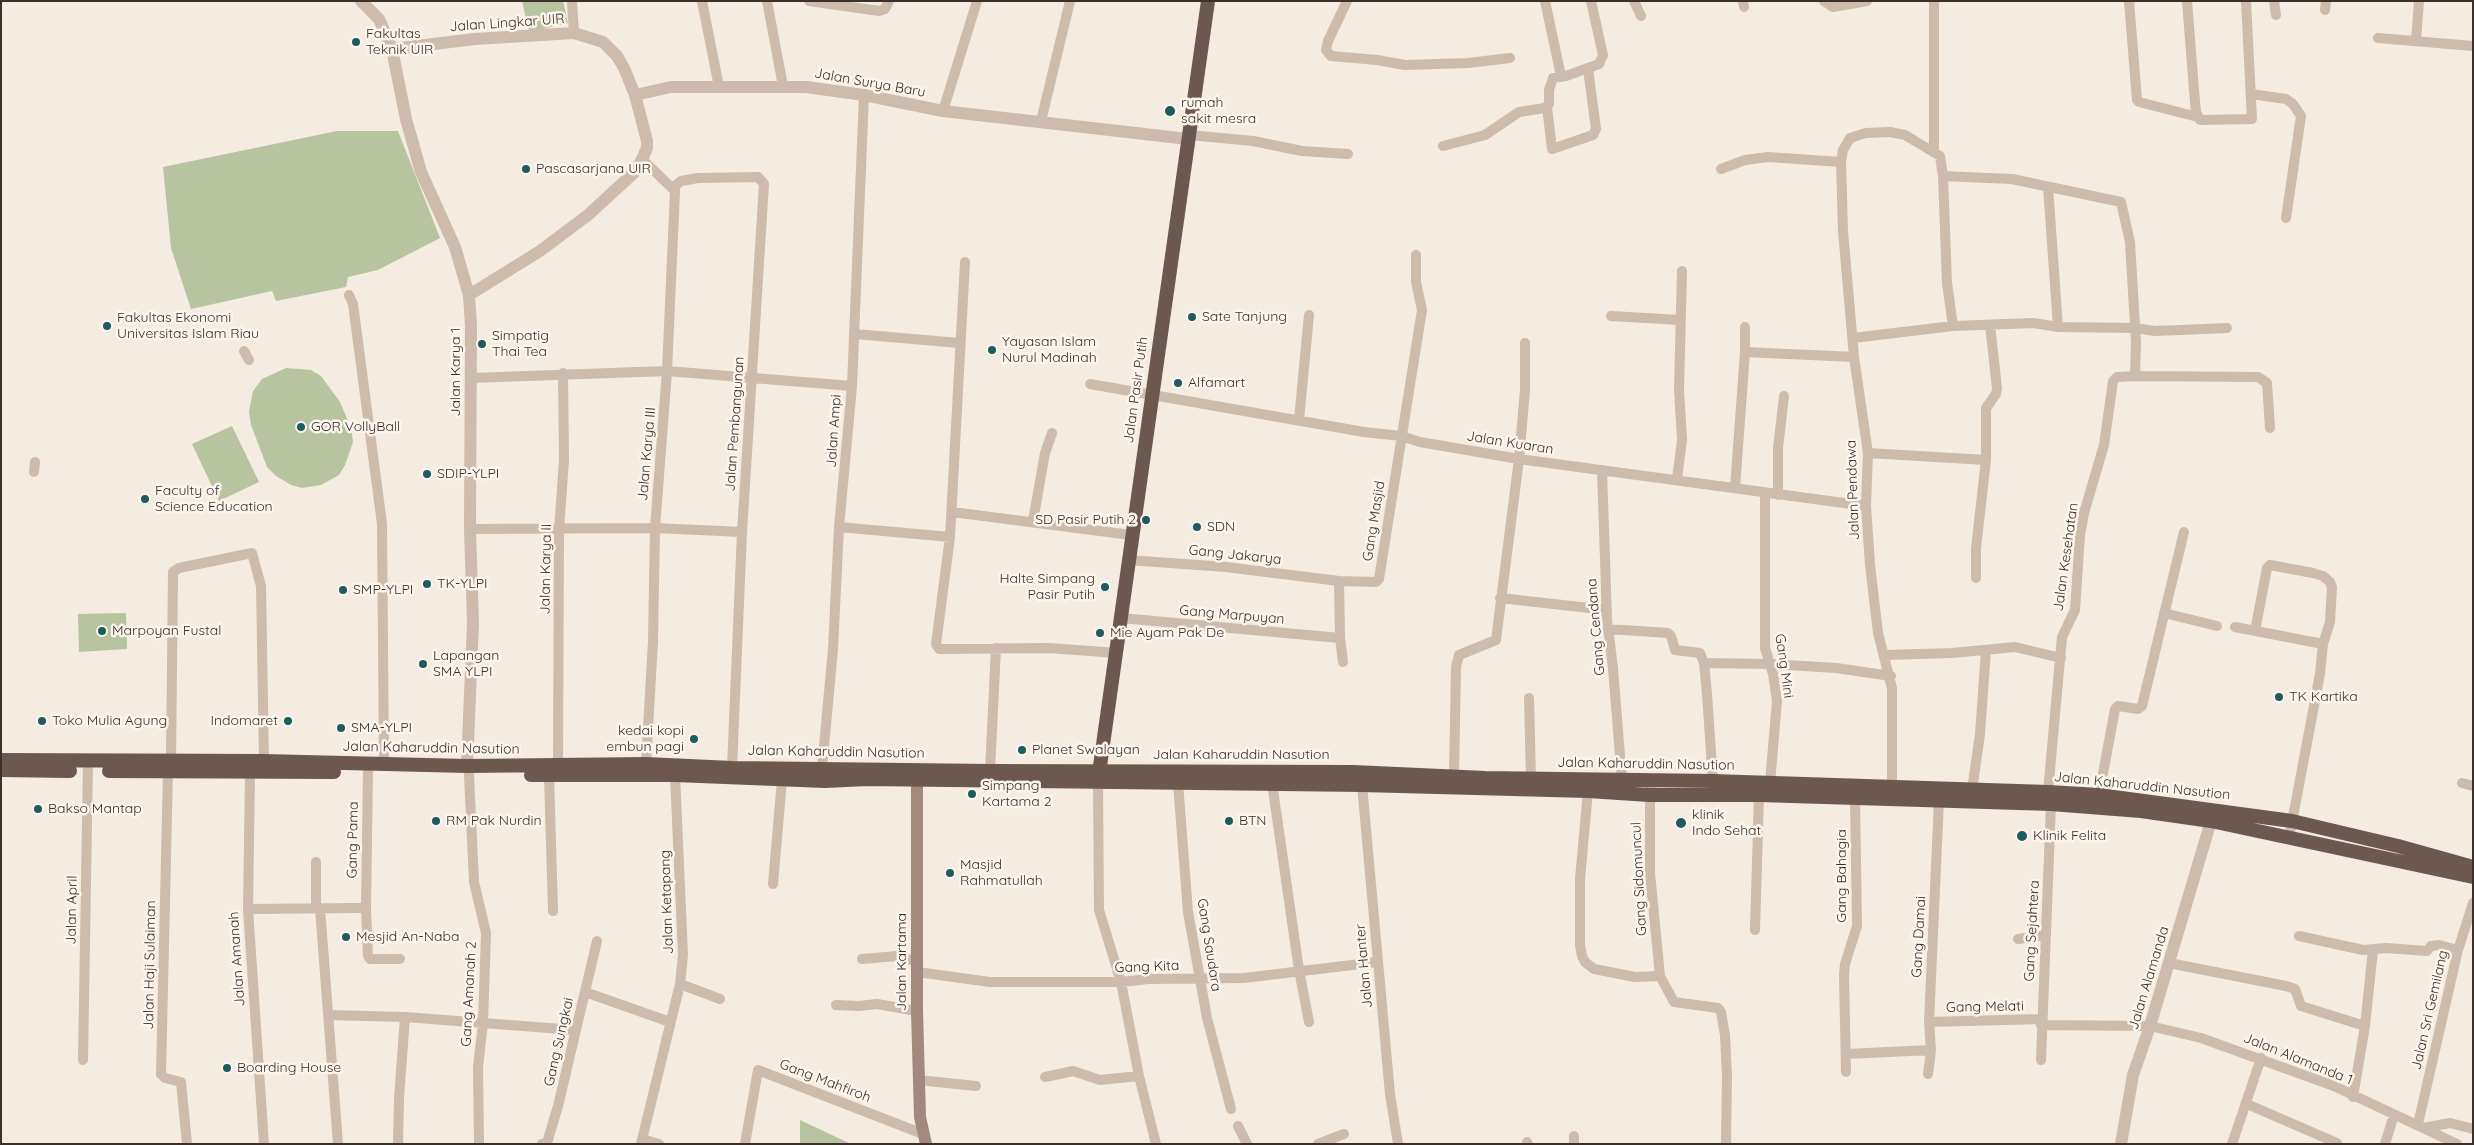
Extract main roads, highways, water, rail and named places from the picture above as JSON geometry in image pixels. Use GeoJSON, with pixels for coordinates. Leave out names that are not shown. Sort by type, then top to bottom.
{"type":"FeatureCollection","features":[{"type":"Feature","properties":{"kind":"highway","name":"Jalan Pasir Putih"},"geometry":{"type":"LineString","coordinates":[[1099,777],[1131,535],[1208,1]]}},
{"type":"Feature","properties":{"kind":"highway","name":"Jalan Kaharuddin Nasution"},"geometry":{"type":"LineString","coordinates":[[1,760],[88,766]]}},
{"type":"Feature","properties":{"kind":"highway","name":"Jalan Kaharuddin Nasution"},"geometry":{"type":"LineString","coordinates":[[1,770],[88,766],[170,766],[264,761],[384,764],[468,771]]}},
{"type":"Feature","properties":{"kind":"highway","name":"Jalan Kaharuddin Nasution"},"geometry":{"type":"LineString","coordinates":[[587,771],[646,764],[732,768],[990,771],[1178,783],[1362,785],[1588,791],[1649,795],[1759,795],[1939,800],[2099,795],[2292,821],[2398,846],[2473,867]]}},
{"type":"Feature","properties":{"kind":"highway","name":"Jalan Kaharuddin Nasution"},"geometry":{"type":"LineString","coordinates":[[170,766],[250,772],[587,771],[782,780],[917,780],[1353,772],[1531,779],[1714,781],[1892,786],[1972,790],[2050,798],[2211,821],[2473,877]]}},
{"type":"Feature","properties":{"kind":"main road","name":"Jalan Kartama"},"geometry":{"type":"LineString","coordinates":[[917,780],[918,1080],[924,1139]]}},
{"type":"Feature","properties":{"kind":"place","name":"Fakultas Teknik UIR"},"geometry":{"type":"Point","coordinates":[356,42]}},
{"type":"Feature","properties":{"kind":"place","name":"rumah sakit mesra"},"geometry":{"type":"Point","coordinates":[1170,111]}},
{"type":"Feature","properties":{"kind":"place","name":"Pascasarjana UIR"},"geometry":{"type":"Point","coordinates":[526,169]}},
{"type":"Feature","properties":{"kind":"place","name":"Sate Tanjung"},"geometry":{"type":"Point","coordinates":[1192,317]}},
{"type":"Feature","properties":{"kind":"place","name":"Fakultas Ekonomi Universitas Islam Riau"},"geometry":{"type":"Point","coordinates":[107,326]}},
{"type":"Feature","properties":{"kind":"place","name":"Simpatig Thai Tea"},"geometry":{"type":"Point","coordinates":[482,344]}},
{"type":"Feature","properties":{"kind":"place","name":"Yayasan Islam Nurul Madinah"},"geometry":{"type":"Point","coordinates":[992,350]}},
{"type":"Feature","properties":{"kind":"place","name":"Alfamart"},"geometry":{"type":"Point","coordinates":[1178,383]}},
{"type":"Feature","properties":{"kind":"place","name":"GOR VollyBall"},"geometry":{"type":"Point","coordinates":[301,427]}},
{"type":"Feature","properties":{"kind":"place","name":"SDIP-YLPI"},"geometry":{"type":"Point","coordinates":[427,474]}},
{"type":"Feature","properties":{"kind":"place","name":"Faculty of Science Education"},"geometry":{"type":"Point","coordinates":[145,499]}},
{"type":"Feature","properties":{"kind":"place","name":"SD Pasir Putih 2"},"geometry":{"type":"Point","coordinates":[1146,520]}},
{"type":"Feature","properties":{"kind":"place","name":"SDN"},"geometry":{"type":"Point","coordinates":[1197,527]}},
{"type":"Feature","properties":{"kind":"place","name":"TK-YLPI"},"geometry":{"type":"Point","coordinates":[427,584]}},
{"type":"Feature","properties":{"kind":"place","name":"Halte Simpang Pasir Putih"},"geometry":{"type":"Point","coordinates":[1105,587]}},
{"type":"Feature","properties":{"kind":"place","name":"SMP-YLPI"},"geometry":{"type":"Point","coordinates":[343,590]}},
{"type":"Feature","properties":{"kind":"place","name":"Marpoyan Fustal"},"geometry":{"type":"Point","coordinates":[102,631]}},
{"type":"Feature","properties":{"kind":"place","name":"Mie Ayam Pak De"},"geometry":{"type":"Point","coordinates":[1100,633]}},
{"type":"Feature","properties":{"kind":"place","name":"Lapangan SMA YLPI"},"geometry":{"type":"Point","coordinates":[423,664]}},
{"type":"Feature","properties":{"kind":"place","name":"TK Kartika"},"geometry":{"type":"Point","coordinates":[2279,697]}},
{"type":"Feature","properties":{"kind":"place","name":"Toko Mulia Agung"},"geometry":{"type":"Point","coordinates":[42,721]}},
{"type":"Feature","properties":{"kind":"place","name":"Indomaret"},"geometry":{"type":"Point","coordinates":[288,721]}},
{"type":"Feature","properties":{"kind":"place","name":"SMA-YLPI"},"geometry":{"type":"Point","coordinates":[341,728]}},
{"type":"Feature","properties":{"kind":"place","name":"kedai kopi embun pagi"},"geometry":{"type":"Point","coordinates":[694,739]}},
{"type":"Feature","properties":{"kind":"place","name":"Planet Swalayan"},"geometry":{"type":"Point","coordinates":[1022,750]}},
{"type":"Feature","properties":{"kind":"place","name":"Simpang Kartama 2"},"geometry":{"type":"Point","coordinates":[972,794]}},
{"type":"Feature","properties":{"kind":"place","name":"Bakso Mantap"},"geometry":{"type":"Point","coordinates":[38,809]}},
{"type":"Feature","properties":{"kind":"place","name":"RM Pak Nurdin"},"geometry":{"type":"Point","coordinates":[436,821]}},
{"type":"Feature","properties":{"kind":"place","name":"BTN"},"geometry":{"type":"Point","coordinates":[1229,821]}},
{"type":"Feature","properties":{"kind":"place","name":"klinik Indo Sehat"},"geometry":{"type":"Point","coordinates":[1681,823]}},
{"type":"Feature","properties":{"kind":"place","name":"Klinik Felita"},"geometry":{"type":"Point","coordinates":[2022,836]}},
{"type":"Feature","properties":{"kind":"place","name":"Masjid Rahmatullah"},"geometry":{"type":"Point","coordinates":[950,873]}},
{"type":"Feature","properties":{"kind":"place","name":"Mesjid An-Naba"},"geometry":{"type":"Point","coordinates":[346,937]}},
{"type":"Feature","properties":{"kind":"place","name":"Boarding House"},"geometry":{"type":"Point","coordinates":[227,1068]}}]}
